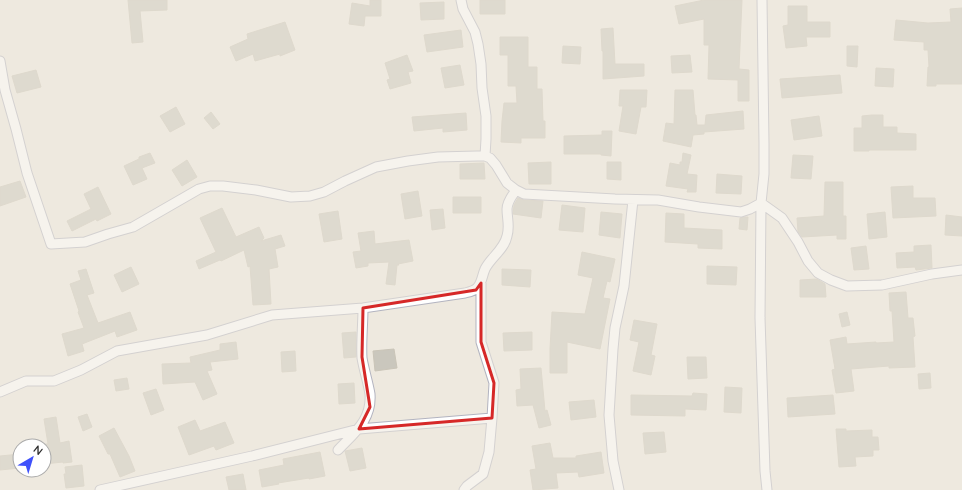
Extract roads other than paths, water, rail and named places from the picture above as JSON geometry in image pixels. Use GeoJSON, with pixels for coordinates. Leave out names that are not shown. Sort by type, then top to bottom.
{"type":"FeatureCollection","features":[{"type":"Feature","properties":{"kind":"street"},"geometry":{"type":"LineString","coordinates":[[461,0],[463,9],[475,32],[479,51],[486,116],[485,156]]}},
{"type":"Feature","properties":{"kind":"street"},"geometry":{"type":"LineString","coordinates":[[762,0],[764,174],[761,203],[760,318],[765,471],[767,490]]}},
{"type":"Feature","properties":{"kind":"street"},"geometry":{"type":"LineString","coordinates":[[0,61],[5,90],[27,174],[51,244],[85,242],[133,227],[199,189],[210,186],[256,190],[291,197],[310,196],[324,192],[376,167],[438,157],[485,156],[490,158],[507,183],[524,194],[658,200],[742,212],[761,203]]}},
{"type":"Feature","properties":{"kind":"street"},"geometry":{"type":"LineString","coordinates":[[464,490],[466,486],[483,474],[489,452],[492,418],[494,383],[480,342],[481,283],[485,269],[491,259],[500,251],[507,238],[509,226],[506,208],[516,190]]}},
{"type":"Feature","properties":{"kind":"street"},"geometry":{"type":"LineString","coordinates":[[619,490],[612,461],[609,415],[612,349],[624,286],[633,200]]}},
{"type":"Feature","properties":{"kind":"street"},"geometry":{"type":"LineString","coordinates":[[761,203],[782,218],[798,242],[808,261],[818,272],[831,280],[847,286],[882,285],[932,274],[962,270]]}},
{"type":"Feature","properties":{"kind":"street"},"geometry":{"type":"LineString","coordinates":[[0,392],[26,381],[54,381],[81,370],[116,351],[208,335],[272,315],[363,308],[466,293],[476,290],[481,283]]}},
{"type":"Feature","properties":{"kind":"street"},"geometry":{"type":"LineString","coordinates":[[338,450],[365,421],[370,407],[370,394],[362,357],[363,308]]}},
{"type":"Feature","properties":{"kind":"street"},"geometry":{"type":"LineString","coordinates":[[100,490],[252,456],[359,429],[492,418]]}}]}
